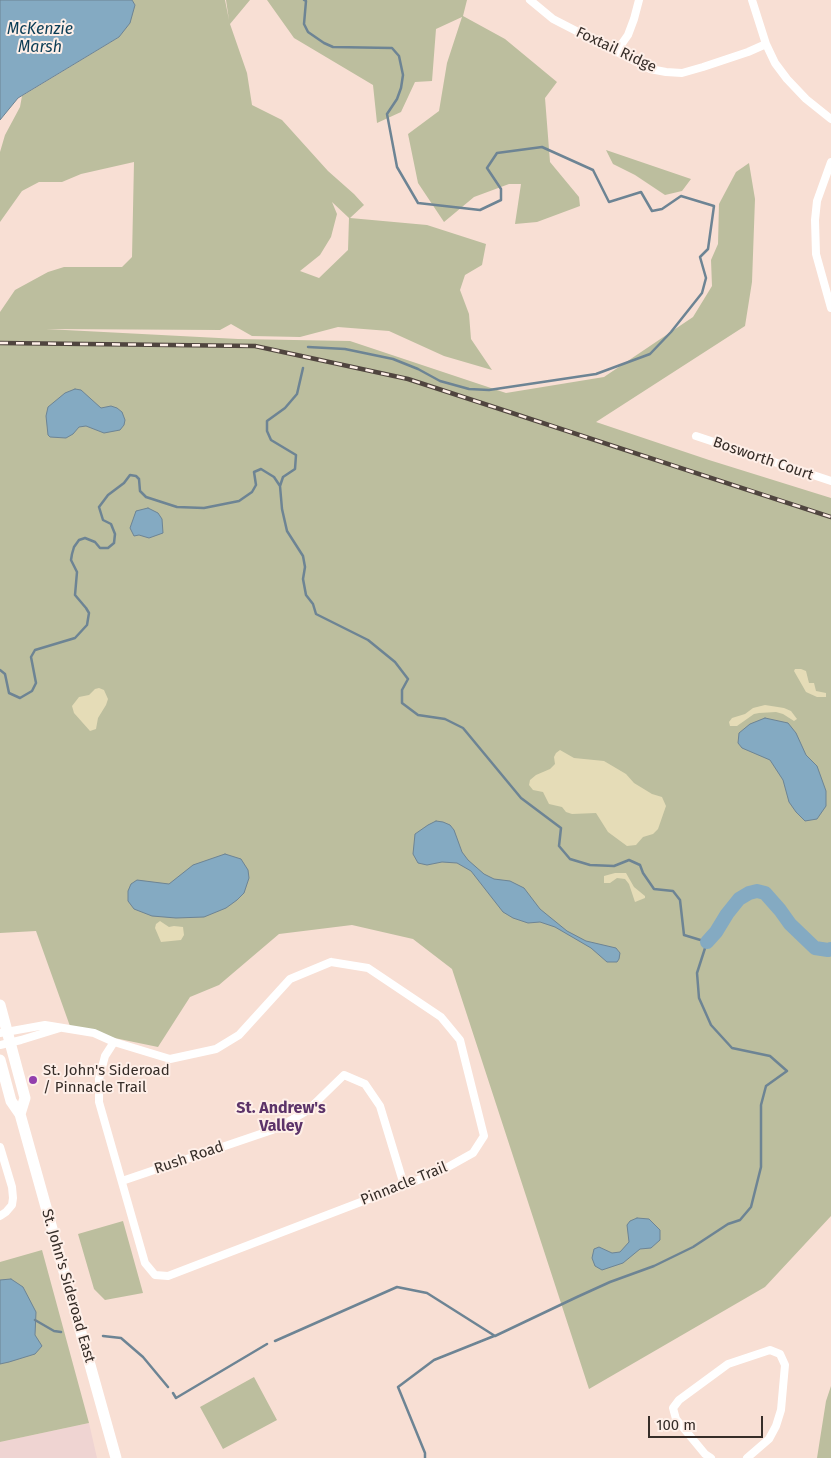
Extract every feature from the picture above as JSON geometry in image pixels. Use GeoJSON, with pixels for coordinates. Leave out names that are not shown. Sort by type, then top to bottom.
{"type":"FeatureCollection","features":[{"type":"Feature","properties":{"kind":"main road","name":"St. John's Sideroad East"},"geometry":{"type":"LineString","coordinates":[[0,1005],[5,1044],[25,1098],[20,1114]]}},
{"type":"Feature","properties":{"kind":"main road","name":"St. John's Sideroad East"},"geometry":{"type":"LineString","coordinates":[[0,1060],[11,1101],[20,1114],[116,1458]]}},
{"type":"Feature","properties":{"kind":"street","name":"Foxtail Ridge"},"geometry":{"type":"LineString","coordinates":[[530,0],[554,19],[650,69],[682,73],[748,52],[766,44]]}},
{"type":"Feature","properties":{"kind":"street"},"geometry":{"type":"LineString","coordinates":[[616,52],[628,34],[639,0]]}},
{"type":"Feature","properties":{"kind":"street"},"geometry":{"type":"LineString","coordinates":[[752,0],[766,44],[775,63],[786,79],[806,99],[831,119]]}},
{"type":"Feature","properties":{"kind":"street"},"geometry":{"type":"LineString","coordinates":[[831,162],[817,201],[815,220],[816,254],[831,308]]}},
{"type":"Feature","properties":{"kind":"street","name":"Bosworth Court"},"geometry":{"type":"LineString","coordinates":[[696,436],[831,481]]}},
{"type":"Feature","properties":{"kind":"street","name":"Pinnacle Trail"},"geometry":{"type":"LineString","coordinates":[[4,1032],[44,1025],[62,1027],[94,1033],[114,1042],[170,1059],[216,1049],[239,1035],[290,979],[331,962],[368,968],[441,1017],[460,1040],[484,1136],[473,1153],[439,1172],[168,1276],[155,1275],[145,1263],[99,1102],[103,1064],[105,1056],[114,1042]]}},
{"type":"Feature","properties":{"kind":"street","name":"Pinnacle Trail"},"geometry":{"type":"LineString","coordinates":[[5,1044],[62,1027]]}},
{"type":"Feature","properties":{"kind":"street","name":"Rush Road"},"geometry":{"type":"LineString","coordinates":[[122,1181],[278,1128],[308,1110],[344,1075],[365,1084],[380,1106],[404,1186]]}},
{"type":"Feature","properties":{"kind":"street"},"geometry":{"type":"LineString","coordinates":[[0,1147],[12,1187],[13,1198],[12,1205],[0,1216]]}},
{"type":"Feature","properties":{"kind":"street"},"geometry":{"type":"LineString","coordinates":[[711,1458],[705,1454],[676,1419],[672,1408],[679,1400],[728,1364],[770,1350],[780,1354],[786,1365],[781,1410],[769,1439],[747,1458]]}},
{"type":"Feature","properties":{"kind":"shaded area"},"geometry":{"type":"Polygon","coordinates":[[[89,1423],[97,1458],[0,1458],[0,1442],[89,1423]]]}},
{"type":"Feature","properties":{"kind":"green space"},"geometry":{"type":"Polygon","coordinates":[[[132,0],[225,0],[229,20],[226,0],[250,0],[230,24],[247,73],[252,105],[282,120],[328,171],[364,205],[350,218],[427,225],[486,244],[482,265],[465,275],[460,290],[469,314],[471,339],[492,370],[444,356],[389,331],[338,327],[300,337],[252,336],[231,324],[220,330],[46,329],[238,339],[350,341],[506,393],[604,377],[693,317],[712,286],[711,260],[718,244],[719,204],[736,172],[749,163],[755,199],[752,282],[745,326],[596,422],[831,498],[831,1216],[765,1287],[589,1389],[452,969],[413,939],[352,925],[279,934],[219,985],[190,997],[158,1047],[71,1029],[36,931],[0,933],[0,312],[15,290],[48,272],[64,267],[122,267],[132,257],[134,162],[81,174],[62,182],[39,182],[22,191],[0,222],[0,152],[5,135],[20,107],[22,96],[119,37],[135,5],[132,0]],[[332,202],[337,214],[331,237],[320,255],[300,271],[319,278],[348,250],[349,218],[332,202]]]}},
{"type":"Feature","properties":{"kind":"green space"},"geometry":{"type":"Polygon","coordinates":[[[267,0],[467,0],[463,16],[505,39],[557,82],[545,98],[550,162],[579,197],[580,206],[537,222],[515,224],[521,184],[509,184],[474,197],[444,222],[418,183],[408,134],[439,111],[447,63],[462,17],[436,29],[432,81],[415,82],[401,112],[377,123],[373,85],[294,38],[267,0]]]}},
{"type":"Feature","properties":{"kind":"green space"},"geometry":{"type":"Polygon","coordinates":[[[606,150],[691,179],[682,191],[665,195],[635,175],[613,164],[606,150]]]}},
{"type":"Feature","properties":{"kind":"green space"},"geometry":{"type":"Polygon","coordinates":[[[123,1221],[143,1293],[105,1300],[94,1289],[78,1234],[123,1221]]]}},
{"type":"Feature","properties":{"kind":"green space"},"geometry":{"type":"Polygon","coordinates":[[[42,1250],[89,1423],[0,1442],[0,1262],[42,1250]]]}},
{"type":"Feature","properties":{"kind":"green space"},"geometry":{"type":"Polygon","coordinates":[[[254,1377],[277,1420],[223,1449],[200,1407],[254,1377]]]}},
{"type":"Feature","properties":{"kind":"green space"},"geometry":{"type":"Polygon","coordinates":[[[831,1386],[831,1458],[817,1458],[826,1401],[831,1386]]]}},
{"type":"Feature","properties":{"kind":"sand"},"geometry":{"type":"Polygon","coordinates":[[[795,669],[806,671],[809,683],[814,683],[816,691],[826,693],[826,697],[817,697],[806,692],[794,671],[795,669]]]}},
{"type":"Feature","properties":{"kind":"sand"},"geometry":{"type":"Polygon","coordinates":[[[99,688],[104,690],[108,699],[98,718],[96,729],[90,731],[74,713],[72,706],[79,697],[89,695],[99,688]]]}},
{"type":"Feature","properties":{"kind":"sand"},"geometry":{"type":"Polygon","coordinates":[[[765,705],[791,711],[797,719],[794,721],[776,712],[759,713],[754,714],[737,726],[730,726],[729,722],[732,718],[745,714],[753,708],[765,705]]]}},
{"type":"Feature","properties":{"kind":"sand"},"geometry":{"type":"Polygon","coordinates":[[[560,750],[574,758],[604,761],[626,774],[634,783],[652,794],[662,797],[666,806],[658,829],[653,834],[643,837],[636,845],[627,846],[608,832],[596,813],[572,814],[566,812],[562,807],[549,804],[543,792],[533,790],[529,785],[530,780],[550,769],[555,764],[554,757],[560,750]]]}},
{"type":"Feature","properties":{"kind":"sand"},"geometry":{"type":"Polygon","coordinates":[[[626,873],[634,887],[645,898],[635,902],[629,884],[625,879],[617,878],[610,883],[604,883],[604,876],[626,873]]]}},
{"type":"Feature","properties":{"kind":"sand"},"geometry":{"type":"Polygon","coordinates":[[[160,921],[169,927],[183,927],[184,935],[181,940],[161,942],[155,928],[156,924],[160,921]]]}},
{"type":"Feature","properties":{"kind":"water","name":"McKenzie Marsh"},"geometry":{"type":"Polygon","coordinates":[[[0,0],[132,0],[135,5],[130,23],[119,37],[18,98],[0,120],[0,0]]]}},
{"type":"Feature","properties":{"kind":"water"},"geometry":{"type":"Polygon","coordinates":[[[75,389],[81,390],[101,408],[111,406],[122,412],[125,420],[120,430],[104,433],[86,426],[79,427],[66,438],[50,437],[48,435],[46,416],[48,407],[65,393],[75,389]]]}},
{"type":"Feature","properties":{"kind":"water"},"geometry":{"type":"Polygon","coordinates":[[[148,508],[158,513],[162,519],[163,533],[149,538],[139,535],[134,536],[130,528],[136,511],[148,508]]]}},
{"type":"Feature","properties":{"kind":"water"},"geometry":{"type":"Polygon","coordinates":[[[765,718],[788,723],[796,733],[806,755],[817,766],[826,791],[826,806],[817,819],[805,821],[796,812],[789,802],[783,780],[770,760],[742,748],[738,743],[739,733],[750,724],[765,718]]]}},
{"type":"Feature","properties":{"kind":"water"},"geometry":{"type":"Polygon","coordinates":[[[436,821],[450,825],[454,830],[462,852],[484,874],[494,879],[510,881],[524,888],[540,909],[567,931],[586,941],[616,948],[620,953],[617,962],[607,962],[591,948],[555,927],[540,922],[528,923],[503,912],[471,871],[457,863],[442,862],[427,865],[418,863],[413,854],[415,834],[436,821]]]}},
{"type":"Feature","properties":{"kind":"water"},"geometry":{"type":"Polygon","coordinates":[[[225,854],[241,859],[248,870],[249,878],[244,893],[226,908],[204,917],[176,918],[152,916],[134,909],[128,901],[128,891],[131,884],[137,880],[169,884],[193,865],[225,854]]]}},
{"type":"Feature","properties":{"kind":"water"},"geometry":{"type":"Polygon","coordinates":[[[637,1218],[649,1219],[660,1230],[660,1240],[651,1248],[640,1249],[623,1263],[602,1270],[595,1266],[592,1258],[594,1249],[599,1247],[612,1253],[620,1252],[629,1242],[627,1225],[630,1221],[637,1218]]]}},
{"type":"Feature","properties":{"kind":"water"},"geometry":{"type":"Polygon","coordinates":[[[11,1279],[23,1287],[36,1312],[35,1335],[42,1346],[35,1354],[0,1364],[0,1280],[11,1279]]]}},
{"type":"Feature","properties":{"kind":"waterway"},"geometry":{"type":"LineString","coordinates":[[304,0],[306,1],[304,24],[308,32],[324,43],[333,47],[392,48],[399,56],[403,75],[401,88],[397,99],[387,114],[397,167],[418,203],[480,210],[501,200],[501,189],[487,168],[497,153],[542,147],[593,170],[609,202],[641,192],[652,211],[662,209],[681,196],[714,206],[708,249],[700,257],[706,278],[702,293],[671,332],[650,354],[596,374],[489,390],[469,389],[440,381],[418,369],[393,359],[345,349],[308,347]]}},
{"type":"Feature","properties":{"kind":"waterway"},"geometry":{"type":"LineString","coordinates":[[275,1341],[397,1287],[427,1293],[495,1336],[610,1282],[654,1266],[693,1247],[728,1224],[740,1220],[751,1207],[761,1167],[761,1105],[766,1086],[787,1071],[770,1056],[732,1048],[711,1025],[699,998],[697,973],[707,942],[684,935],[680,900],[673,891],[654,889],[640,865],[629,860],[614,866],[590,865],[570,859],[559,846],[561,828],[521,798],[463,728],[445,719],[418,715],[402,703],[402,690],[408,679],[395,662],[368,640],[316,614],[313,604],[306,595],[303,579],[305,567],[303,556],[287,531],[282,509],[280,486],[283,477],[295,469],[296,455],[271,440],[267,431],[267,421],[285,408],[297,394],[303,368]]}},
{"type":"Feature","properties":{"kind":"waterway"},"geometry":{"type":"LineString","coordinates":[[0,670],[5,674],[9,693],[20,698],[32,691],[36,683],[31,657],[35,650],[75,638],[87,625],[89,613],[75,595],[77,572],[71,560],[74,547],[79,540],[85,538],[95,542],[100,548],[108,548],[114,543],[115,534],[111,524],[103,520],[99,507],[108,495],[124,483],[130,475],[136,476],[139,479],[140,491],[146,497],[177,507],[204,508],[239,501],[252,492],[256,485],[254,472],[261,469],[274,477],[280,486]]}},
{"type":"Feature","properties":{"kind":"waterway"},"geometry":{"type":"LineString","coordinates":[[707,942],[739,899],[757,891],[765,893],[790,924],[815,948],[831,949]]}},
{"type":"Feature","properties":{"kind":"waterway"},"geometry":{"type":"LineString","coordinates":[[35,1320],[54,1331],[61,1332]]}},
{"type":"Feature","properties":{"kind":"waterway"},"geometry":{"type":"LineString","coordinates":[[103,1336],[121,1338],[143,1357],[168,1387]]}},
{"type":"Feature","properties":{"kind":"waterway"},"geometry":{"type":"LineString","coordinates":[[425,1458],[425,1453],[398,1387],[434,1360],[494,1336]]}},
{"type":"Feature","properties":{"kind":"waterway"},"geometry":{"type":"LineString","coordinates":[[173,1393],[176,1398],[267,1344]]}},
{"type":"Feature","properties":{"kind":"railway"},"geometry":{"type":"LineString","coordinates":[[0,343],[255,346],[408,379],[831,517]]}},
{"type":"Feature","properties":{"kind":"place","name":"St. John's Sideroad / Pinnacle Trail"},"geometry":{"type":"Point","coordinates":[33,1080]}},
{"type":"Feature","properties":{"kind":"district","name":"St. Andrew's Valley"},"geometry":{"type":"Point","coordinates":[281,1118]}}]}
